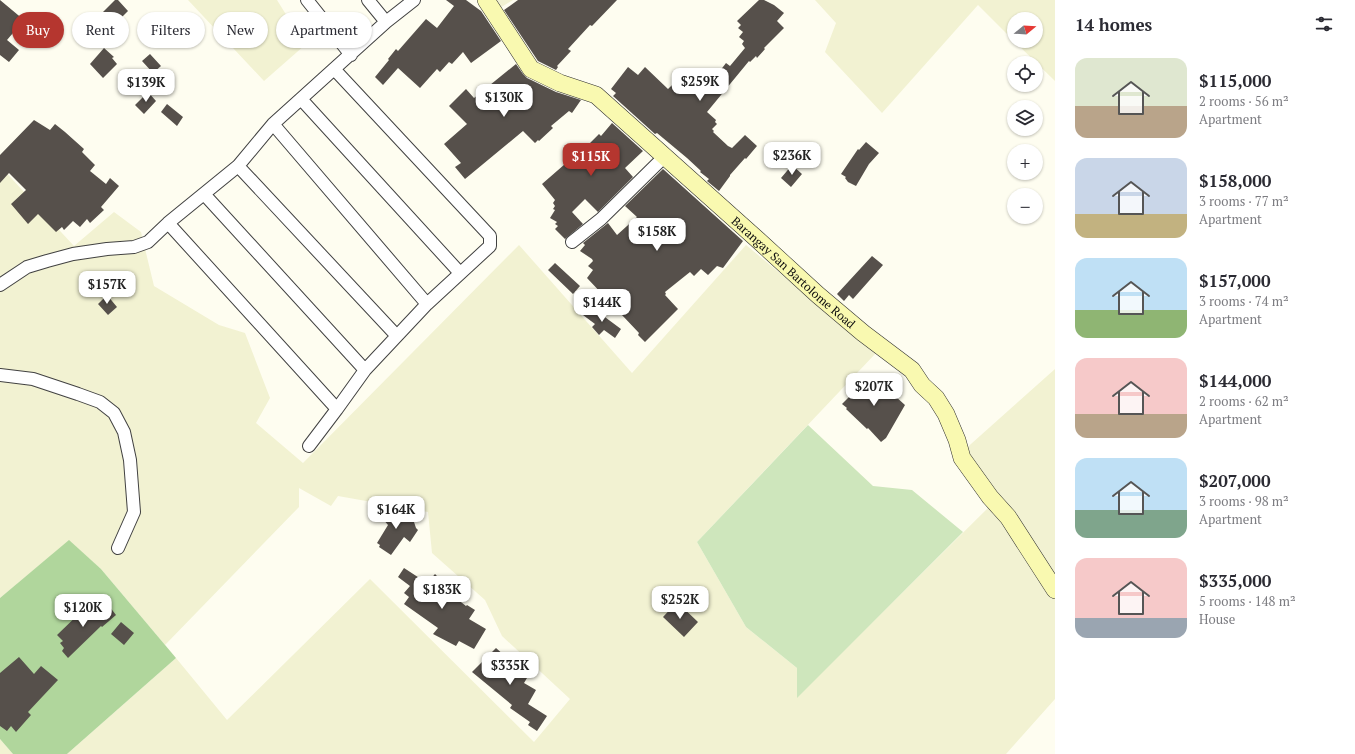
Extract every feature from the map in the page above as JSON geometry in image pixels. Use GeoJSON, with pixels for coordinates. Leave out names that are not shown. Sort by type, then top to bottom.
{"type":"FeatureCollection","features":[{"type":"Feature","properties":{"kind":"street"},"geometry":{"type":"LineString","coordinates":[[307,0],[351,55]]}},
{"type":"Feature","properties":{"kind":"street"},"geometry":{"type":"LineString","coordinates":[[368,0],[386,22]]}},
{"type":"Feature","properties":{"kind":"street"},"geometry":{"type":"LineString","coordinates":[[0,285],[28,267],[47,261],[73,254],[134,247],[148,242],[168,223],[238,166],[273,124],[335,70],[386,22],[414,0]]}},
{"type":"Feature","properties":{"kind":"street","name":"Barangay San Bartolome Road"},"geometry":{"type":"LineString","coordinates":[[486,0],[531,69],[560,83],[596,95],[818,295],[863,333],[912,370],[922,385],[936,398],[946,414],[957,440],[962,458],[990,497],[1008,518],[1055,590]]}},
{"type":"Feature","properties":{"kind":"street"},"geometry":{"type":"LineString","coordinates":[[309,446],[365,370],[428,304],[490,246],[490,236],[335,70]]}},
{"type":"Feature","properties":{"kind":"street"},"geometry":{"type":"LineString","coordinates":[[301,99],[460,273]]}},
{"type":"Feature","properties":{"kind":"street"},"geometry":{"type":"LineString","coordinates":[[273,124],[428,304]]}},
{"type":"Feature","properties":{"kind":"street"},"geometry":{"type":"LineString","coordinates":[[572,242],[600,219],[664,157]]}},
{"type":"Feature","properties":{"kind":"street"},"geometry":{"type":"LineString","coordinates":[[238,166],[396,336]]}},
{"type":"Feature","properties":{"kind":"street"},"geometry":{"type":"LineString","coordinates":[[204,194],[365,370]]}},
{"type":"Feature","properties":{"kind":"street"},"geometry":{"type":"LineString","coordinates":[[168,223],[337,408]]}},
{"type":"Feature","properties":{"kind":"street"},"geometry":{"type":"LineString","coordinates":[[0,375],[33,379],[100,402],[114,413],[124,432],[130,460],[134,512],[118,548]]}},
{"type":"Feature","properties":{"kind":"green space"},"geometry":{"type":"Polygon","coordinates":[[[188,0],[277,0],[284,12],[276,12],[276,48],[302,48],[264,81],[233,48],[268,48],[268,12],[213,12],[213,27],[205,18],[205,12],[199,12],[188,0]]]}},
{"type":"Feature","properties":{"kind":"green space"},"geometry":{"type":"Polygon","coordinates":[[[487,0],[513,0],[495,11],[487,0]]]}},
{"type":"Feature","properties":{"kind":"green space"},"geometry":{"type":"Polygon","coordinates":[[[815,0],[1055,0],[1055,81],[1043,69],[1043,56],[1029,56],[1021,48],[1043,48],[1043,12],[1007,12],[1007,34],[978,5],[882,113],[825,52],[836,23],[815,0]]]}},
{"type":"Feature","properties":{"kind":"green space"},"geometry":{"type":"Polygon","coordinates":[[[0,166],[74,246],[114,212],[141,232],[154,286],[219,325],[245,333],[270,398],[256,423],[303,463],[519,245],[632,373],[746,245],[876,353],[697,542],[746,627],[797,668],[797,697],[991,505],[1055,599],[1055,699],[1006,754],[67,754],[176,658],[227,720],[370,579],[534,742],[570,699],[502,636],[485,600],[432,553],[428,512],[338,496],[331,506],[299,488],[299,507],[165,645],[101,569],[69,541],[0,598],[0,166]]]}},
{"type":"Feature","properties":{"kind":"green space"},"geometry":{"type":"Polygon","coordinates":[[[1055,369],[1055,576],[962,452],[1055,369]]]}},
{"type":"Feature","properties":{"kind":"green space"},"geometry":{"type":"Polygon","coordinates":[[[808,425],[873,486],[912,490],[963,532],[797,698],[797,668],[746,627],[697,542],[808,425]]]}},
{"type":"Feature","properties":{"kind":"green space"},"geometry":{"type":"Polygon","coordinates":[[[69,540],[101,569],[176,658],[67,754],[13,754],[0,739],[0,598],[69,540]]]}},
{"type":"Feature","properties":{"kind":"green space"},"geometry":{"type":"Polygon","coordinates":[[[0,739],[13,754],[0,754],[0,739]]]}},
{"type":"Feature","properties":{"kind":"building"},"geometry":{"type":"Polygon","coordinates":[[[0,0],[14,12],[12,12],[12,34],[7,40],[12,44],[12,48],[17,48],[19,50],[9,62],[0,55],[0,0]]]}},
{"type":"Feature","properties":{"kind":"building"},"geometry":{"type":"Polygon","coordinates":[[[115,0],[118,0],[128,11],[127,12],[103,12],[115,0]]]}},
{"type":"Feature","properties":{"kind":"building"},"geometry":{"type":"Polygon","coordinates":[[[446,0],[466,0],[481,11],[501,41],[471,63],[463,52],[452,64],[449,62],[440,72],[437,69],[420,88],[398,68],[383,85],[375,77],[389,60],[388,59],[396,49],[398,51],[426,19],[437,28],[454,6],[446,0]]]}},
{"type":"Feature","properties":{"kind":"building"},"geometry":{"type":"Polygon","coordinates":[[[518,0],[617,0],[592,26],[590,25],[568,49],[571,51],[557,66],[558,67],[556,70],[538,61],[504,10],[518,0]]]}},
{"type":"Feature","properties":{"kind":"building"},"geometry":{"type":"Polygon","coordinates":[[[759,0],[764,0],[774,5],[784,13],[777,21],[784,28],[764,48],[765,49],[757,58],[756,56],[750,62],[749,61],[707,112],[716,120],[715,122],[717,124],[712,129],[714,131],[713,132],[728,146],[732,148],[745,135],[757,146],[730,175],[719,191],[707,181],[709,179],[687,158],[657,133],[655,134],[613,96],[616,93],[611,89],[628,67],[638,75],[645,67],[668,89],[674,83],[677,86],[684,77],[688,81],[690,79],[704,90],[726,63],[730,66],[745,48],[742,44],[744,41],[739,37],[743,32],[738,28],[741,25],[737,21],[759,0]]]}},
{"type":"Feature","properties":{"kind":"building"},"geometry":{"type":"Polygon","coordinates":[[[104,48],[114,57],[112,58],[117,64],[103,78],[90,64],[104,48]]]}},
{"type":"Feature","properties":{"kind":"building"},"geometry":{"type":"Polygon","coordinates":[[[150,54],[161,66],[153,73],[142,61],[150,54]]]}},
{"type":"Feature","properties":{"kind":"building"},"geometry":{"type":"Polygon","coordinates":[[[516,64],[527,78],[556,92],[581,100],[572,113],[569,111],[551,126],[553,128],[539,141],[538,140],[535,143],[523,131],[465,179],[455,167],[461,163],[444,144],[467,124],[449,106],[466,89],[474,98],[516,64]]]}},
{"type":"Feature","properties":{"kind":"building"},"geometry":{"type":"Polygon","coordinates":[[[148,92],[156,101],[144,114],[135,105],[148,92]]]}},
{"type":"Feature","properties":{"kind":"building"},"geometry":{"type":"Polygon","coordinates":[[[167,104],[183,117],[177,126],[161,112],[167,104]]]}},
{"type":"Feature","properties":{"kind":"building"},"geometry":{"type":"Polygon","coordinates":[[[34,120],[50,130],[55,124],[84,149],[82,152],[95,165],[90,171],[106,184],[110,178],[119,186],[101,207],[104,210],[90,223],[87,219],[80,227],[73,221],[64,230],[62,227],[56,232],[38,214],[28,224],[11,204],[26,190],[9,173],[0,183],[0,155],[34,120]]]}},
{"type":"Feature","properties":{"kind":"building"},"geometry":{"type":"Polygon","coordinates":[[[612,123],[643,151],[625,168],[633,177],[598,212],[585,199],[572,212],[583,224],[565,239],[555,229],[558,226],[555,224],[557,222],[550,218],[555,210],[553,209],[555,206],[553,203],[555,200],[542,184],[599,134],[601,136],[612,123]]]}},
{"type":"Feature","properties":{"kind":"building"},"geometry":{"type":"Polygon","coordinates":[[[866,142],[879,153],[869,164],[856,186],[848,182],[845,178],[846,177],[841,174],[858,149],[859,150],[866,142]]]}},
{"type":"Feature","properties":{"kind":"building"},"geometry":{"type":"Polygon","coordinates":[[[792,165],[802,174],[791,187],[781,178],[792,165]]]}},
{"type":"Feature","properties":{"kind":"building"},"geometry":{"type":"Polygon","coordinates":[[[663,169],[743,241],[723,268],[717,266],[708,275],[701,269],[694,276],[690,272],[665,292],[665,295],[678,309],[645,342],[638,335],[639,333],[587,278],[593,270],[588,266],[593,261],[580,251],[585,245],[583,243],[608,223],[617,235],[637,217],[625,206],[663,169]]]}},
{"type":"Feature","properties":{"kind":"building"},"geometry":{"type":"Polygon","coordinates":[[[872,256],[883,265],[853,299],[849,295],[844,301],[837,294],[872,256]]]}},
{"type":"Feature","properties":{"kind":"building"},"geometry":{"type":"Polygon","coordinates":[[[555,263],[580,286],[573,294],[548,270],[555,263]]]}},
{"type":"Feature","properties":{"kind":"building"},"geometry":{"type":"Polygon","coordinates":[[[107,295],[117,307],[108,315],[98,304],[107,295]]]}},
{"type":"Feature","properties":{"kind":"building"},"geometry":{"type":"Polygon","coordinates":[[[590,306],[621,329],[615,338],[604,330],[599,335],[592,327],[595,324],[583,315],[590,306]]]}},
{"type":"Feature","properties":{"kind":"building"},"geometry":{"type":"Polygon","coordinates":[[[868,375],[882,388],[884,387],[893,398],[895,396],[905,405],[886,438],[881,442],[842,404],[850,396],[848,394],[868,375]]]}},
{"type":"Feature","properties":{"kind":"building"},"geometry":{"type":"Polygon","coordinates":[[[386,504],[398,518],[401,513],[409,517],[412,516],[418,530],[410,542],[404,537],[391,555],[379,547],[380,545],[377,543],[388,525],[377,512],[386,504]]]}},
{"type":"Feature","properties":{"kind":"building"},"geometry":{"type":"Polygon","coordinates":[[[404,568],[427,583],[435,574],[442,581],[439,585],[466,606],[467,605],[475,610],[469,619],[486,629],[474,649],[459,641],[456,646],[433,634],[438,628],[404,604],[409,597],[404,593],[410,586],[398,577],[404,568]]]}},
{"type":"Feature","properties":{"kind":"building"},"geometry":{"type":"Polygon","coordinates":[[[677,602],[698,622],[684,637],[663,617],[677,602]]]}},
{"type":"Feature","properties":{"kind":"building"},"geometry":{"type":"Polygon","coordinates":[[[91,606],[99,614],[109,606],[116,615],[102,627],[101,626],[68,658],[62,651],[64,648],[60,643],[63,641],[57,635],[86,607],[88,609],[91,606]]]}},
{"type":"Feature","properties":{"kind":"building"},"geometry":{"type":"Polygon","coordinates":[[[121,622],[134,633],[124,645],[111,634],[121,622]]]}},
{"type":"Feature","properties":{"kind":"building"},"geometry":{"type":"Polygon","coordinates":[[[496,648],[527,678],[524,683],[536,690],[528,704],[547,716],[537,731],[528,725],[530,722],[510,708],[512,705],[472,672],[496,648]]]}},
{"type":"Feature","properties":{"kind":"building"},"geometry":{"type":"Polygon","coordinates":[[[19,657],[34,674],[41,666],[58,680],[28,712],[31,715],[16,732],[11,726],[7,731],[0,726],[0,673],[19,657]]]}}]}
